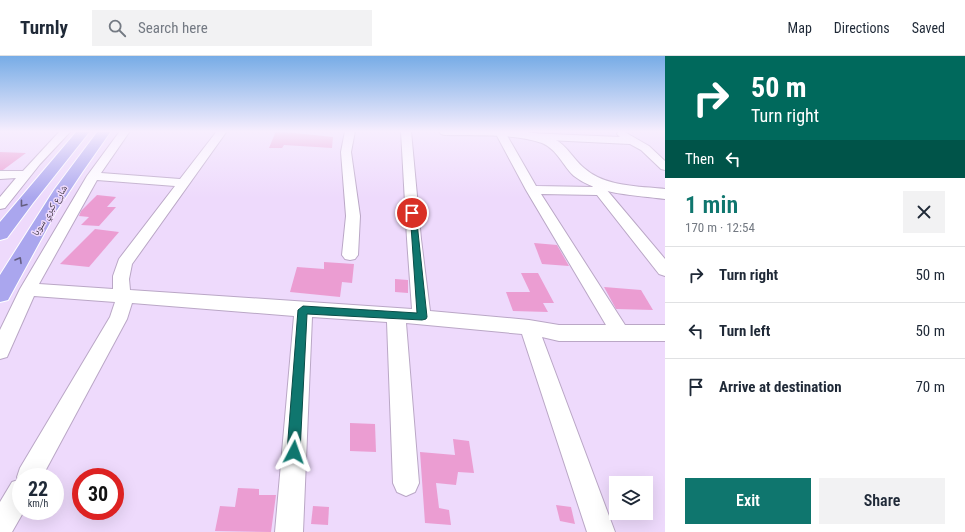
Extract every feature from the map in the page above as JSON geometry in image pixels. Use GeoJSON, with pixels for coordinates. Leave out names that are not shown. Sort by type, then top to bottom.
{"type":"FeatureCollection","features":[{"type":"Feature","properties":{"kind":"highway","name":"شارع كبري سوبا"},"geometry":{"type":"LineString","coordinates":[[0,234],[65,153]]}},
{"type":"Feature","properties":{"kind":"highway","name":"شارع كبري سوبا"},"geometry":{"type":"LineString","coordinates":[[0,294],[48,209],[88,153]]}},
{"type":"Feature","properties":{"kind":"highway"},"geometry":{"type":"LineString","coordinates":[[41,182],[68,180]]}},
{"type":"Feature","properties":{"kind":"street"},"geometry":{"type":"LineString","coordinates":[[0,197],[44,153]]}},
{"type":"Feature","properties":{"kind":"street"},"geometry":{"type":"LineString","coordinates":[[0,351],[28,289],[93,176],[109,153]]}},
{"type":"Feature","properties":{"kind":"street"},"geometry":{"type":"LineString","coordinates":[[34,468],[118,320],[124,306],[124,296],[121,288],[121,271],[125,263],[206,153]]}},
{"type":"Feature","properties":{"kind":"street"},"geometry":{"type":"LineString","coordinates":[[346,153],[353,216],[350,255]]}},
{"type":"Feature","properties":{"kind":"street"},"geometry":{"type":"LineString","coordinates":[[408,153],[422,317]]}},
{"type":"Feature","properties":{"kind":"street"},"geometry":{"type":"LineString","coordinates":[[508,153],[572,253],[620,333]]}},
{"type":"Feature","properties":{"kind":"street"},"geometry":{"type":"LineString","coordinates":[[563,153],[578,170],[598,186],[665,270]]}},
{"type":"Feature","properties":{"kind":"street"},"geometry":{"type":"LineString","coordinates":[[650,153],[665,167]]}},
{"type":"Feature","properties":{"kind":"street"},"geometry":{"type":"LineString","coordinates":[[0,175],[23,175]]}},
{"type":"Feature","properties":{"kind":"street"},"geometry":{"type":"LineString","coordinates":[[0,206],[23,175]]}},
{"type":"Feature","properties":{"kind":"street"},"geometry":{"type":"LineString","coordinates":[[93,176],[184,183]]}},
{"type":"Feature","properties":{"kind":"street"},"geometry":{"type":"LineString","coordinates":[[532,190],[598,186],[665,194]]}},
{"type":"Feature","properties":{"kind":"street"},"geometry":{"type":"LineString","coordinates":[[28,289],[303,310],[422,317],[529,327],[558,333],[665,333]]}},
{"type":"Feature","properties":{"kind":"street"},"geometry":{"type":"LineString","coordinates":[[289,532],[303,310]]}},
{"type":"Feature","properties":{"kind":"street"},"geometry":{"type":"LineString","coordinates":[[396,315],[406,483]]}},
{"type":"Feature","properties":{"kind":"street"},"geometry":{"type":"LineString","coordinates":[[529,327],[601,532]]}},
{"type":"Feature","properties":{"kind":"street"},"geometry":{"type":"LineString","coordinates":[[0,527],[12,506]]}},
{"type":"Feature","properties":{"kind":"building"},"geometry":{"type":"Polygon","coordinates":[[[0,153],[26,153],[3,170],[0,170],[0,153]]]}},
{"type":"Feature","properties":{"kind":"building"},"geometry":{"type":"Polygon","coordinates":[[[97,195],[116,197],[107,207],[116,207],[99,226],[81,225],[89,217],[79,216],[81,211],[97,195]]]}},
{"type":"Feature","properties":{"kind":"building"},"geometry":{"type":"Polygon","coordinates":[[[95,229],[119,232],[89,267],[60,264],[95,229]]]}},
{"type":"Feature","properties":{"kind":"building"},"geometry":{"type":"Polygon","coordinates":[[[534,243],[557,245],[569,266],[542,264],[534,243]]]}},
{"type":"Feature","properties":{"kind":"building"},"geometry":{"type":"Polygon","coordinates":[[[324,262],[354,264],[352,283],[342,282],[340,297],[290,292],[297,267],[324,269],[324,262]]]}},
{"type":"Feature","properties":{"kind":"building"},"geometry":{"type":"Polygon","coordinates":[[[521,273],[538,273],[554,303],[543,303],[548,312],[513,311],[506,292],[530,292],[521,273]]]}},
{"type":"Feature","properties":{"kind":"building"},"geometry":{"type":"Polygon","coordinates":[[[395,279],[408,280],[408,293],[395,292],[395,279]]]}},
{"type":"Feature","properties":{"kind":"building"},"geometry":{"type":"Polygon","coordinates":[[[604,287],[641,290],[653,310],[616,309],[604,287]]]}},
{"type":"Feature","properties":{"kind":"building"},"geometry":{"type":"Polygon","coordinates":[[[350,423],[375,424],[376,452],[350,451],[350,423]]]}},
{"type":"Feature","properties":{"kind":"building"},"geometry":{"type":"Polygon","coordinates":[[[453,439],[469,441],[474,473],[458,472],[456,485],[436,483],[439,508],[449,510],[451,525],[425,523],[420,452],[455,455],[453,439]]]}},
{"type":"Feature","properties":{"kind":"building"},"geometry":{"type":"Polygon","coordinates":[[[238,488],[259,489],[259,495],[276,495],[271,532],[215,531],[220,506],[235,507],[238,488]]]}},
{"type":"Feature","properties":{"kind":"building"},"geometry":{"type":"Polygon","coordinates":[[[556,505],[571,507],[575,524],[560,521],[556,505]]]}},
{"type":"Feature","properties":{"kind":"building"},"geometry":{"type":"Polygon","coordinates":[[[313,506],[329,507],[328,525],[311,524],[313,506]]]}},
{"type":"Feature","properties":{"kind":"route"},"geometry":{"type":"LineString","coordinates":[[294,452],[303,310],[422,317],[412,213]]}}]}
